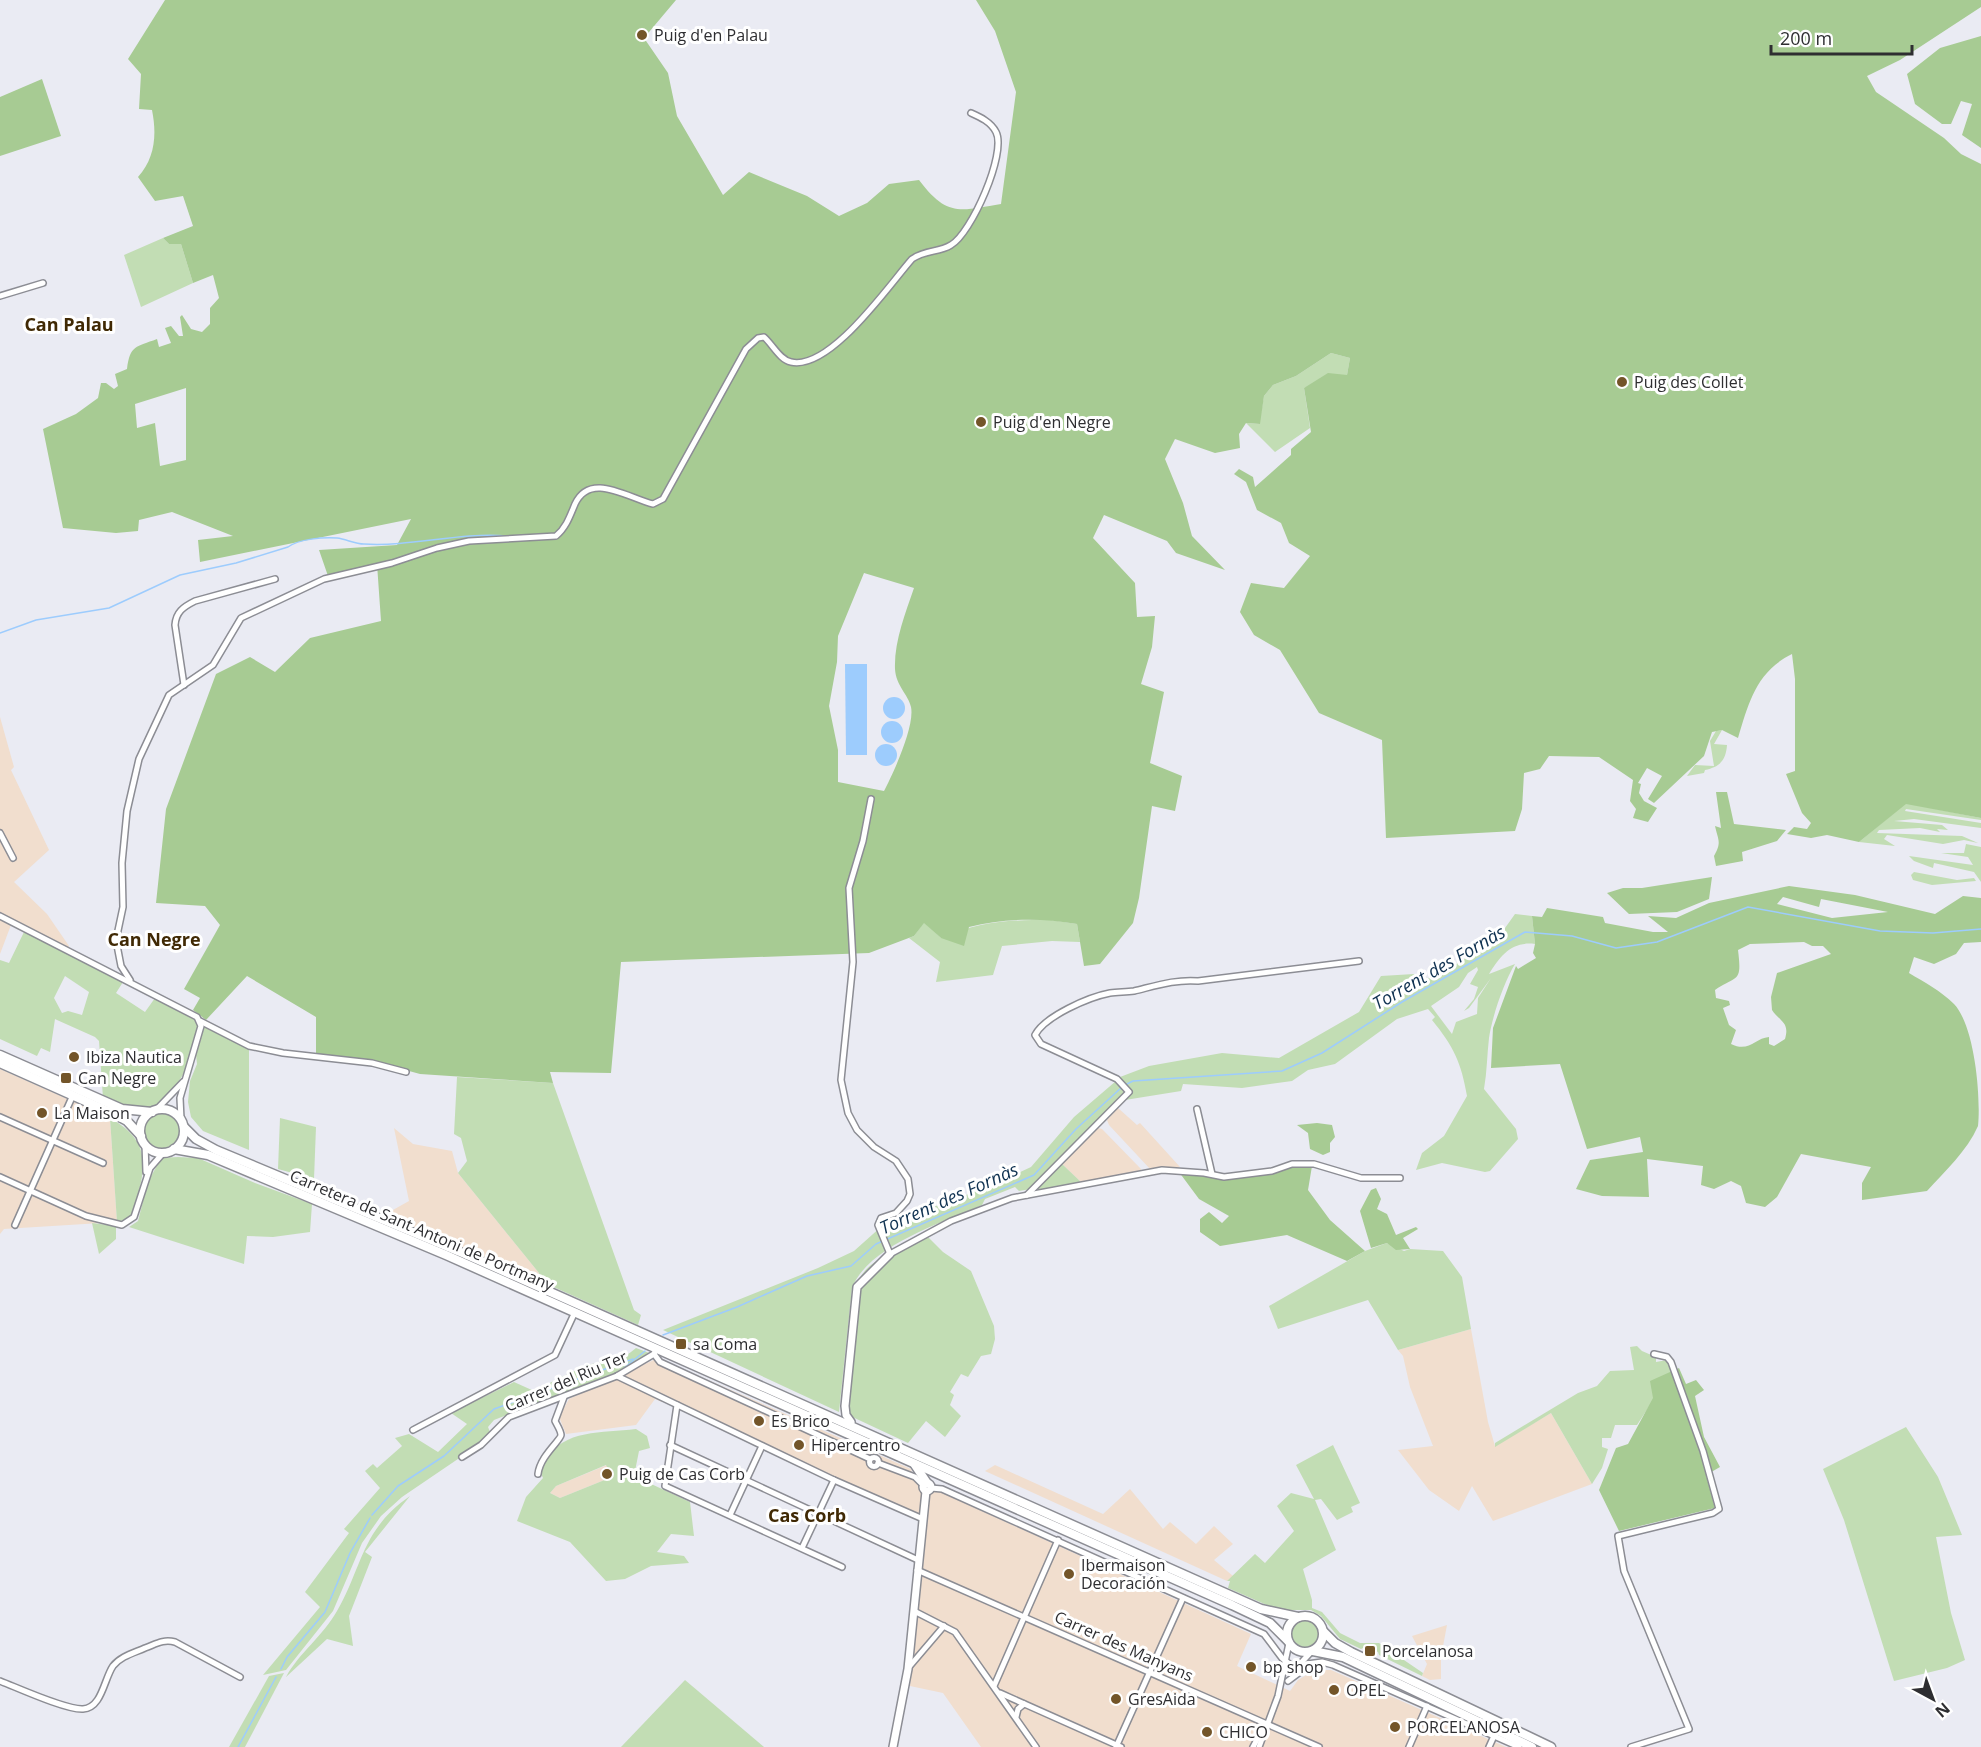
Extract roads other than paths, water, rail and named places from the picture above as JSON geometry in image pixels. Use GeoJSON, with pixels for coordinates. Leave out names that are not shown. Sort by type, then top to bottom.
{"type":"FeatureCollection","features":[{"type":"Feature","properties":{"kind":"main road"},"geometry":{"type":"LineString","coordinates":[[0,1055],[122,1109],[169,1110],[182,1123],[182,1139],[174,1149],[164,1152],[153,1150],[118,1116],[0,1063]]}},
{"type":"Feature","properties":{"kind":"main road"},"geometry":{"type":"LineString","coordinates":[[143,1140],[142,1122],[154,1111]]}},
{"type":"Feature","properties":{"kind":"main road","name":"Carretera de Sant Antoni de Portmany"},"geometry":{"type":"LineString","coordinates":[[182,1123],[196,1138],[216,1150],[436,1242],[655,1347]]}},
{"type":"Feature","properties":{"kind":"main road","name":"Carretera de Sant Antoni de Portmany"},"geometry":{"type":"LineString","coordinates":[[174,1149],[208,1155],[655,1347]]}},
{"type":"Feature","properties":{"kind":"main road"},"geometry":{"type":"LineString","coordinates":[[655,1347],[1264,1620],[1299,1652],[1337,1654],[1532,1747]]}},
{"type":"Feature","properties":{"kind":"main road"},"geometry":{"type":"LineString","coordinates":[[655,1347],[821,1413],[1261,1609],[1314,1618],[1323,1631],[1339,1646],[1551,1747]]}},
{"type":"Feature","properties":{"kind":"main road"},"geometry":{"type":"LineString","coordinates":[[912,1462],[928,1486],[935,1480],[946,1478]]}},
{"type":"Feature","properties":{"kind":"main road"},"geometry":{"type":"LineString","coordinates":[[1288,1642],[1288,1629],[1298,1617]]}},
{"type":"Feature","properties":{"kind":"main road"},"geometry":{"type":"LineString","coordinates":[[1312,1652],[1322,1643],[1323,1631]]}},
{"type":"Feature","properties":{"kind":"street"},"geometry":{"type":"LineString","coordinates":[[130,980],[121,966],[116,940],[123,907],[122,863],[127,811],[144,745],[169,695],[213,665],[241,618],[324,579],[469,541],[556,537],[562,532],[579,494],[586,489],[600,487],[653,504],[663,499],[708,413],[751,344],[765,338],[784,359],[793,363],[818,356],[841,343],[912,259],[924,252],[951,245],[962,236],[986,191],[998,149],[997,133],[984,119],[970,113]]}},
{"type":"Feature","properties":{"kind":"street"},"geometry":{"type":"LineString","coordinates":[[0,296],[43,283]]}},
{"type":"Feature","properties":{"kind":"street"},"geometry":{"type":"LineString","coordinates":[[184,685],[175,625],[176,615],[184,606],[195,601],[275,579]]}},
{"type":"Feature","properties":{"kind":"street"},"geometry":{"type":"LineString","coordinates":[[871,799],[863,841],[849,888],[853,962],[841,1080],[843,1099],[852,1122],[867,1141],[897,1161],[908,1179],[910,1194],[907,1201],[896,1213],[881,1218],[878,1227],[890,1250]]}},
{"type":"Feature","properties":{"kind":"street"},"geometry":{"type":"LineString","coordinates":[[0,833],[12,858]]}},
{"type":"Feature","properties":{"kind":"street"},"geometry":{"type":"LineString","coordinates":[[0,916],[118,978],[130,980],[200,1021],[249,1046],[372,1063],[406,1072]]}},
{"type":"Feature","properties":{"kind":"street"},"geometry":{"type":"LineString","coordinates":[[1026,1196],[1106,1118],[1129,1092],[1117,1079],[1036,1040],[1037,1030],[1052,1016],[1107,993],[1130,992],[1184,980],[1198,981],[1359,961]]}},
{"type":"Feature","properties":{"kind":"street"},"geometry":{"type":"LineString","coordinates":[[182,1123],[180,1098],[201,1026],[200,1021]]}},
{"type":"Feature","properties":{"kind":"street"},"geometry":{"type":"LineString","coordinates":[[154,1111],[171,1098],[187,1076]]}},
{"type":"Feature","properties":{"kind":"street"},"geometry":{"type":"LineString","coordinates":[[15,1225],[73,1095]]}},
{"type":"Feature","properties":{"kind":"street"},"geometry":{"type":"LineString","coordinates":[[1197,1109],[1212,1174]]}},
{"type":"Feature","properties":{"kind":"street"},"geometry":{"type":"LineString","coordinates":[[0,1117],[103,1164]]}},
{"type":"Feature","properties":{"kind":"street"},"geometry":{"type":"LineString","coordinates":[[143,1140],[146,1178]]}},
{"type":"Feature","properties":{"kind":"street"},"geometry":{"type":"LineString","coordinates":[[0,1177],[86,1216],[122,1225],[134,1217],[153,1162],[164,1152]]}},
{"type":"Feature","properties":{"kind":"street"},"geometry":{"type":"LineString","coordinates":[[885,1442],[851,1422],[846,1415],[845,1406],[857,1287],[890,1250],[951,1221],[1012,1198],[1162,1170],[1224,1177],[1242,1176],[1292,1164],[1314,1164],[1361,1178],[1400,1178]]}},
{"type":"Feature","properties":{"kind":"street"},"geometry":{"type":"LineString","coordinates":[[413,1430],[555,1355],[575,1312]]}},
{"type":"Feature","properties":{"kind":"street"},"geometry":{"type":"LineString","coordinates":[[655,1347],[660,1362],[870,1459],[876,1458],[878,1463],[915,1477],[928,1486],[942,1489],[1058,1540],[1264,1634],[1286,1663],[1298,1666],[1337,1654]]}},
{"type":"Feature","properties":{"kind":"street","name":"Carrer del Riu Ter"},"geometry":{"type":"LineString","coordinates":[[462,1457],[481,1445],[509,1417],[617,1376],[655,1347]]}},
{"type":"Feature","properties":{"kind":"street"},"geometry":{"type":"LineString","coordinates":[[1631,1747],[1689,1728],[1624,1571],[1618,1536],[1713,1513],[1719,1509],[1703,1451],[1671,1362],[1667,1357],[1654,1354]]}},
{"type":"Feature","properties":{"kind":"street"},"geometry":{"type":"LineString","coordinates":[[617,1376],[834,1480],[923,1519]]}},
{"type":"Feature","properties":{"kind":"street"},"geometry":{"type":"LineString","coordinates":[[538,1474],[545,1454],[560,1439],[561,1434],[555,1421],[564,1396]]}},
{"type":"Feature","properties":{"kind":"street"},"geometry":{"type":"LineString","coordinates":[[782,1404],[789,1414],[787,1421]]}},
{"type":"Feature","properties":{"kind":"street"},"geometry":{"type":"LineString","coordinates":[[677,1405],[665,1486],[842,1567]]}},
{"type":"Feature","properties":{"kind":"street"},"geometry":{"type":"LineString","coordinates":[[821,1413],[837,1413],[845,1406]]}},
{"type":"Feature","properties":{"kind":"street"},"geometry":{"type":"LineString","coordinates":[[670,1445],[918,1560]]}},
{"type":"Feature","properties":{"kind":"street"},"geometry":{"type":"LineString","coordinates":[[730,1515],[762,1446]]}},
{"type":"Feature","properties":{"kind":"street"},"geometry":{"type":"LineString","coordinates":[[802,1548],[834,1480]]}},
{"type":"Feature","properties":{"kind":"street"},"geometry":{"type":"LineString","coordinates":[[893,1747],[908,1669],[918,1560],[928,1486]]}},
{"type":"Feature","properties":{"kind":"street"},"geometry":{"type":"LineString","coordinates":[[994,1686],[1058,1540]]}},
{"type":"Feature","properties":{"kind":"street","name":"Carrer des Manyans"},"geometry":{"type":"LineString","coordinates":[[917,1570],[1319,1747]]}},
{"type":"Feature","properties":{"kind":"street"},"geometry":{"type":"LineString","coordinates":[[1173,1591],[1177,1580]]}},
{"type":"Feature","properties":{"kind":"street"},"geometry":{"type":"LineString","coordinates":[[998,1692],[1118,1746],[1183,1598]]}},
{"type":"Feature","properties":{"kind":"street"},"geometry":{"type":"LineString","coordinates":[[914,1611],[955,1632],[1036,1747]]}},
{"type":"Feature","properties":{"kind":"street"},"geometry":{"type":"LineString","coordinates":[[908,1669],[944,1626]]}},
{"type":"Feature","properties":{"kind":"street"},"geometry":{"type":"LineString","coordinates":[[0,1681],[69,1706],[81,1709],[90,1708],[97,1701],[114,1666],[125,1656],[165,1640],[175,1642],[240,1677]]}},
{"type":"Feature","properties":{"kind":"street"},"geometry":{"type":"LineString","coordinates":[[1259,1747],[1278,1696],[1286,1663],[1288,1642]]}},
{"type":"Feature","properties":{"kind":"street"},"geometry":{"type":"LineString","coordinates":[[1278,1696],[1298,1666],[1312,1652]]}},
{"type":"Feature","properties":{"kind":"street"},"geometry":{"type":"LineString","coordinates":[[1288,1681],[1312,1663],[1333,1665],[1519,1747]]}},
{"type":"Feature","properties":{"kind":"street"},"geometry":{"type":"LineString","coordinates":[[1016,1717],[1018,1709],[1024,1704]]}},
{"type":"Feature","properties":{"kind":"street"},"geometry":{"type":"LineString","coordinates":[[1409,1747],[1427,1706]]}},
{"type":"Feature","properties":{"kind":"street"},"geometry":{"type":"LineString","coordinates":[[1253,1747],[1266,1724]]}},
{"type":"Feature","properties":{"kind":"street"},"geometry":{"type":"LineString","coordinates":[[1489,1747],[1494,1736]]}},
{"type":"Feature","properties":{"kind":"water"},"geometry":{"type":"Polygon","coordinates":[[[845,664],[867,664],[867,755],[846,755],[845,664]]]}},
{"type":"Feature","properties":{"kind":"water"},"geometry":{"type":"Polygon","coordinates":[[[890,697],[898,697],[905,704],[905,712],[898,719],[890,719],[883,712],[883,704],[890,697]]]}},
{"type":"Feature","properties":{"kind":"water"},"geometry":{"type":"Polygon","coordinates":[[[888,721],[896,721],[903,728],[903,736],[896,743],[888,743],[881,736],[881,728],[888,721]]]}},
{"type":"Feature","properties":{"kind":"water"},"geometry":{"type":"Polygon","coordinates":[[[882,744],[890,744],[897,751],[897,759],[890,766],[882,766],[875,759],[875,751],[882,744]]]}},
{"type":"Feature","properties":{"kind":"waterway"},"geometry":{"type":"LineString","coordinates":[[0,633],[36,620],[109,608],[180,575],[236,563],[305,540],[337,538],[361,544],[382,544],[471,536],[507,536]]}},
{"type":"Feature","properties":{"kind":"waterway","name":"Torrent des Fornàs"},"geometry":{"type":"LineString","coordinates":[[1127,1084],[1133,1081],[1282,1071],[1322,1053],[1402,1002],[1525,932],[1572,936],[1616,948],[1657,942],[1748,907],[1880,931],[1933,933],[1981,929]]}},
{"type":"Feature","properties":{"kind":"waterway","name":"Torrent des Fornàs"},"geometry":{"type":"LineString","coordinates":[[663,1335],[737,1307],[807,1276],[851,1266],[876,1244],[1034,1175],[1076,1129],[1121,1088]]}},
{"type":"Feature","properties":{"kind":"waterway","name":"Torrent des Fornàs"},"geometry":{"type":"LineString","coordinates":[[624,1368],[645,1351]]}},
{"type":"Feature","properties":{"kind":"waterway","name":"Torrent des Fornàs"},"geometry":{"type":"LineString","coordinates":[[372,1515],[398,1486],[444,1456],[494,1409],[633,1359]]}},
{"type":"Feature","properties":{"kind":"waterway","name":"Torrent des Fornàs"},"geometry":{"type":"LineString","coordinates":[[281,1669],[287,1657],[325,1612],[350,1553],[370,1518]]}},
{"type":"Feature","properties":{"kind":"waterway","name":"Torrent des Fornàs"},"geometry":{"type":"LineString","coordinates":[[238,1747],[276,1677]]}},
{"type":"Feature","properties":{"kind":"place","name":"Puig d'en Palau"},"geometry":{"type":"Point","coordinates":[642,35]}},
{"type":"Feature","properties":{"kind":"place","name":"Puig des Collet"},"geometry":{"type":"Point","coordinates":[1622,382]}},
{"type":"Feature","properties":{"kind":"place","name":"Puig d'en Negre"},"geometry":{"type":"Point","coordinates":[981,422]}},
{"type":"Feature","properties":{"kind":"place","name":"Ibiza Nautica"},"geometry":{"type":"Point","coordinates":[74,1057]}},
{"type":"Feature","properties":{"kind":"place","name":"Can Negre"},"geometry":{"type":"Point","coordinates":[66,1078]}},
{"type":"Feature","properties":{"kind":"place","name":"La Maison"},"geometry":{"type":"Point","coordinates":[42,1113]}},
{"type":"Feature","properties":{"kind":"place","name":"sa Coma"},"geometry":{"type":"Point","coordinates":[681,1344]}},
{"type":"Feature","properties":{"kind":"place","name":"Es Brico"},"geometry":{"type":"Point","coordinates":[759,1421]}},
{"type":"Feature","properties":{"kind":"place","name":"Hipercentro"},"geometry":{"type":"Point","coordinates":[799,1445]}},
{"type":"Feature","properties":{"kind":"place","name":"Puig de Cas Corb"},"geometry":{"type":"Point","coordinates":[607,1474]}},
{"type":"Feature","properties":{"kind":"place","name":"Ibermaison Decoración"},"geometry":{"type":"Point","coordinates":[1069,1574]}},
{"type":"Feature","properties":{"kind":"place","name":"Porcelanosa"},"geometry":{"type":"Point","coordinates":[1370,1651]}},
{"type":"Feature","properties":{"kind":"place","name":"bp shop"},"geometry":{"type":"Point","coordinates":[1251,1667]}},
{"type":"Feature","properties":{"kind":"place","name":"OPEL"},"geometry":{"type":"Point","coordinates":[1334,1690]}},
{"type":"Feature","properties":{"kind":"place","name":"GresAida"},"geometry":{"type":"Point","coordinates":[1116,1699]}},
{"type":"Feature","properties":{"kind":"place","name":"PORCELANOSA"},"geometry":{"type":"Point","coordinates":[1395,1727]}},
{"type":"Feature","properties":{"kind":"place","name":"CHICO"},"geometry":{"type":"Point","coordinates":[1207,1732]}},
{"type":"Feature","properties":{"kind":"district","name":"Can Palau"},"geometry":{"type":"Point","coordinates":[69,325]}},
{"type":"Feature","properties":{"kind":"district","name":"Can Negre"},"geometry":{"type":"Point","coordinates":[154,940]}},
{"type":"Feature","properties":{"kind":"district","name":"Cas Corb"},"geometry":{"type":"Point","coordinates":[807,1516]}}]}
